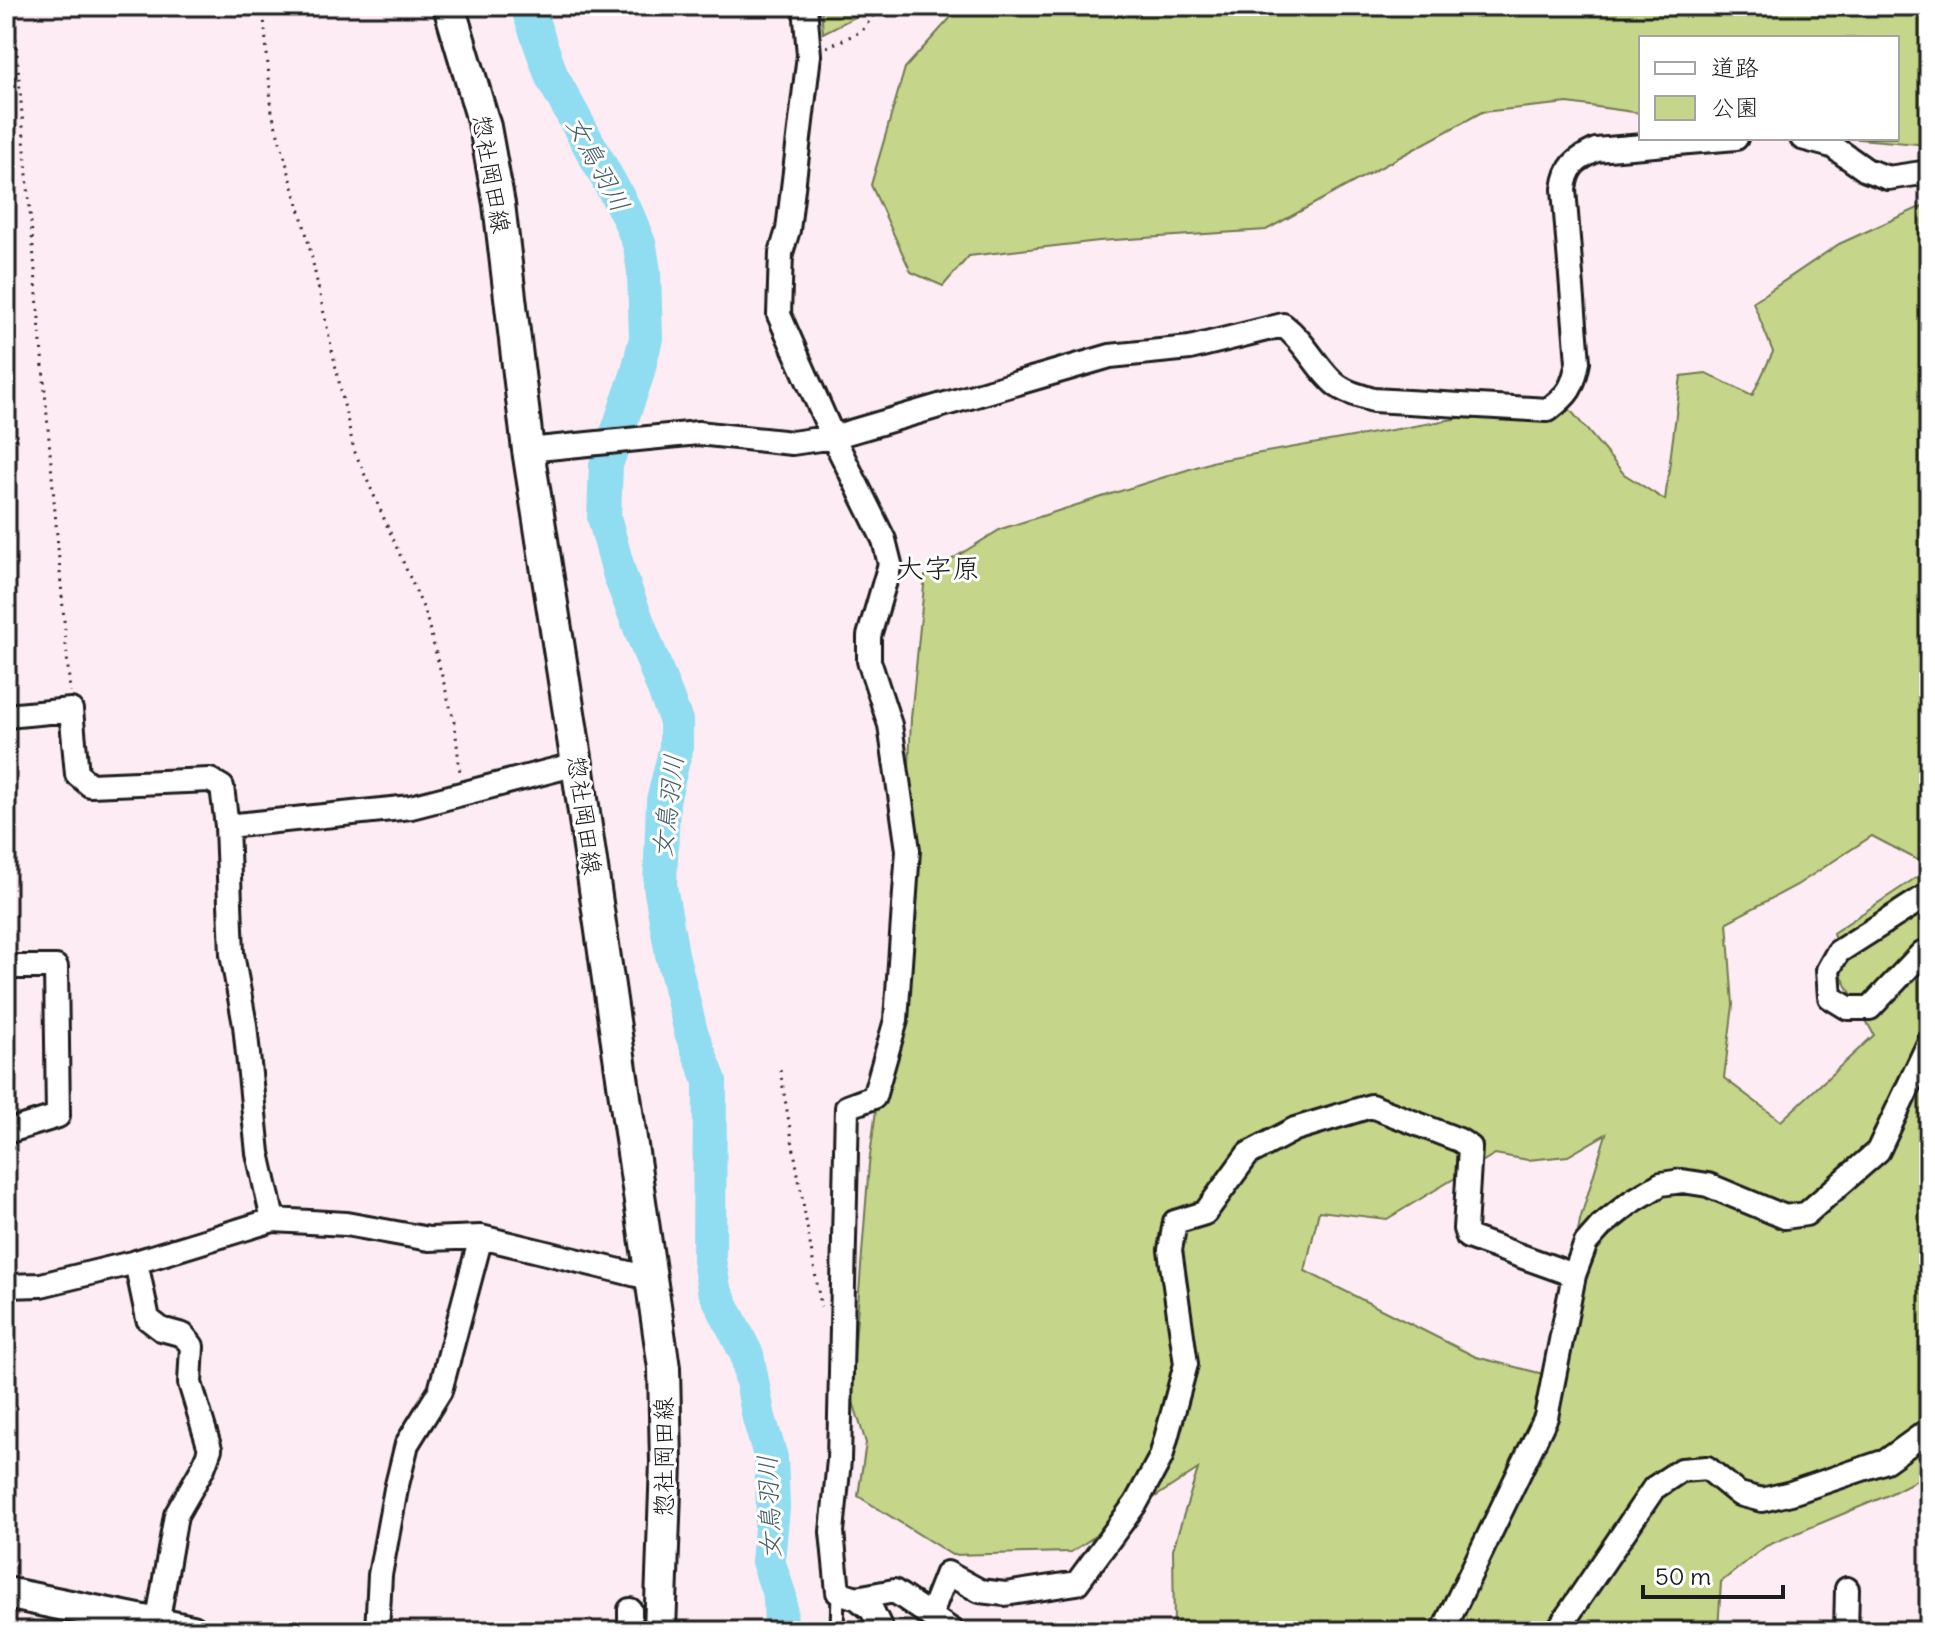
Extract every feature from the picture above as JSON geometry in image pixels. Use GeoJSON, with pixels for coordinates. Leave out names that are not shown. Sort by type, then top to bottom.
{"type":"FeatureCollection","features":[{"type":"Feature","properties":{"kind":"main road","name":"惣社岡田線"},"geometry":{"type":"LineString","coordinates":[[449,6],[485,127],[499,204],[537,449],[577,764],[653,1279],[665,1384],[666,1463],[660,1631]]}},
{"type":"Feature","properties":{"kind":"main road"},"geometry":{"type":"LineString","coordinates":[[6,1593],[156,1627],[192,1631]]}},
{"type":"Feature","properties":{"kind":"street"},"geometry":{"type":"LineString","coordinates":[[805,6],[809,55],[790,215],[781,253],[779,315],[833,437],[884,540],[890,564],[869,636],[869,661],[890,725],[908,850],[896,1020],[874,1097],[847,1107],[839,1460],[832,1532],[847,1595],[872,1610],[882,1631]]}},
{"type":"Feature","properties":{"kind":"street"},"geometry":{"type":"LineString","coordinates":[[537,449],[698,433],[792,443],[833,437],[1110,356],[1190,348],[1283,325],[1299,338],[1332,381],[1347,391],[1373,400],[1548,410],[1567,396],[1578,362],[1564,189],[1566,173],[1575,160],[1596,150],[1713,140]]}},
{"type":"Feature","properties":{"kind":"street"},"geometry":{"type":"LineString","coordinates":[[1810,140],[1832,146],[1866,170],[1888,178],[1929,172]]}},
{"type":"Feature","properties":{"kind":"street"},"geometry":{"type":"LineString","coordinates":[[6,716],[71,710],[77,774],[90,785],[210,780],[222,787],[227,826],[232,954],[245,1025],[258,1153],[273,1220]]}},
{"type":"Feature","properties":{"kind":"street"},"geometry":{"type":"LineString","coordinates":[[227,826],[411,807],[577,764]]}},
{"type":"Feature","properties":{"kind":"street"},"geometry":{"type":"LineString","coordinates":[[1929,894],[1838,952],[1828,970],[1830,997],[1848,1008],[1870,1008],[1922,953],[1929,953]]}},
{"type":"Feature","properties":{"kind":"street"},"geometry":{"type":"LineString","coordinates":[[6,967],[56,967],[58,1116],[6,1132]]}},
{"type":"Feature","properties":{"kind":"street"},"geometry":{"type":"LineString","coordinates":[[1443,1631],[1546,1417],[1574,1275],[1586,1243],[1601,1226],[1631,1202],[1661,1184],[1682,1181],[1708,1185],[1785,1217],[1806,1214],[1878,1151],[1929,1043]]}},
{"type":"Feature","properties":{"kind":"street"},"geometry":{"type":"LineString","coordinates":[[930,1616],[947,1573],[980,1591],[1005,1594],[1077,1583],[1136,1503],[1161,1457],[1186,1364],[1170,1250],[1175,1222],[1205,1213],[1248,1154],[1295,1129],[1371,1106],[1459,1140],[1470,1147],[1465,1229],[1468,1237],[1574,1275]]}},
{"type":"Feature","properties":{"kind":"street"},"geometry":{"type":"LineString","coordinates":[[6,1286],[41,1285],[136,1262],[273,1220],[346,1224],[429,1239],[481,1237],[653,1279]]}},
{"type":"Feature","properties":{"kind":"street"},"geometry":{"type":"LineString","coordinates":[[377,1631],[380,1575],[407,1444],[440,1391],[481,1237]]}},
{"type":"Feature","properties":{"kind":"street"},"geometry":{"type":"LineString","coordinates":[[136,1262],[148,1319],[161,1329],[183,1335],[192,1346],[190,1383],[210,1449],[203,1468],[176,1515],[156,1627]]}},
{"type":"Feature","properties":{"kind":"street"},"geometry":{"type":"LineString","coordinates":[[1557,1631],[1654,1488],[1681,1470],[1707,1468],[1739,1494],[1762,1500],[1886,1461],[1929,1430]]}},
{"type":"Feature","properties":{"kind":"street"},"geometry":{"type":"LineString","coordinates":[[1846,1631],[1847,1589]]}},
{"type":"Feature","properties":{"kind":"street"},"geometry":{"type":"LineString","coordinates":[[847,1595],[894,1591],[953,1631]]}},
{"type":"Feature","properties":{"kind":"lane"},"geometry":{"type":"LineString","coordinates":[[837,1631],[847,1595]]}},
{"type":"Feature","properties":{"kind":"path"},"geometry":{"type":"LineString","coordinates":[[13,6],[71,710]]}},
{"type":"Feature","properties":{"kind":"path"},"geometry":{"type":"LineString","coordinates":[[263,6],[272,113],[307,236],[354,450],[425,612],[455,725],[462,794]]}},
{"type":"Feature","properties":{"kind":"path"},"geometry":{"type":"LineString","coordinates":[[809,55],[862,31],[880,6]]}},
{"type":"Feature","properties":{"kind":"path"},"geometry":{"type":"LineString","coordinates":[[780,1070],[821,1309],[843,1335]]}},
{"type":"Feature","properties":{"kind":"green space"},"geometry":{"type":"Polygon","coordinates":[[[821,6],[865,6],[857,16],[823,33],[821,6]]]}},
{"type":"Feature","properties":{"kind":"green space"},"geometry":{"type":"Polygon","coordinates":[[[961,6],[1929,6],[1929,145],[1870,140],[1899,140],[1899,36],[1639,36],[1639,113],[1568,103],[1482,112],[1266,230],[1099,241],[969,256],[943,286],[911,272],[871,185],[905,68],[961,6]]]}},
{"type":"Feature","properties":{"kind":"green space"},"geometry":{"type":"Polygon","coordinates":[[[1929,203],[1929,866],[1872,836],[1797,885],[1727,922],[1733,1005],[1724,1078],[1781,1121],[1874,1035],[1842,977],[1833,933],[1929,869],[1929,1474],[1886,1496],[1766,1546],[1721,1582],[1718,1631],[1174,1631],[1173,1549],[1198,1469],[1071,1552],[952,1555],[858,1496],[866,1443],[851,1395],[869,1164],[904,893],[911,718],[925,576],[1001,529],[1215,461],[1562,400],[1624,474],[1665,500],[1681,376],[1706,373],[1752,396],[1773,352],[1753,302],[1839,244],[1929,203]],[[1606,1134],[1568,1156],[1528,1160],[1495,1154],[1387,1219],[1319,1211],[1305,1271],[1476,1357],[1555,1377],[1580,1220],[1606,1134]]]}},
{"type":"Feature","properties":{"kind":"waterway","name":"女鳥羽川"},"geometry":{"type":"LineString","coordinates":[[527,6],[552,77],[628,216],[640,246],[646,338],[637,375],[606,465],[604,517],[620,576],[676,721],[676,748],[663,801],[660,886],[691,1032],[710,1081],[709,1260],[714,1289],[747,1355],[759,1418],[771,1458],[773,1508],[768,1561],[780,1597],[781,1631]]}},
{"type":"Feature","properties":{"kind":"district","name":"大字原"},"geometry":{"type":"Point","coordinates":[938,568]}}]}
